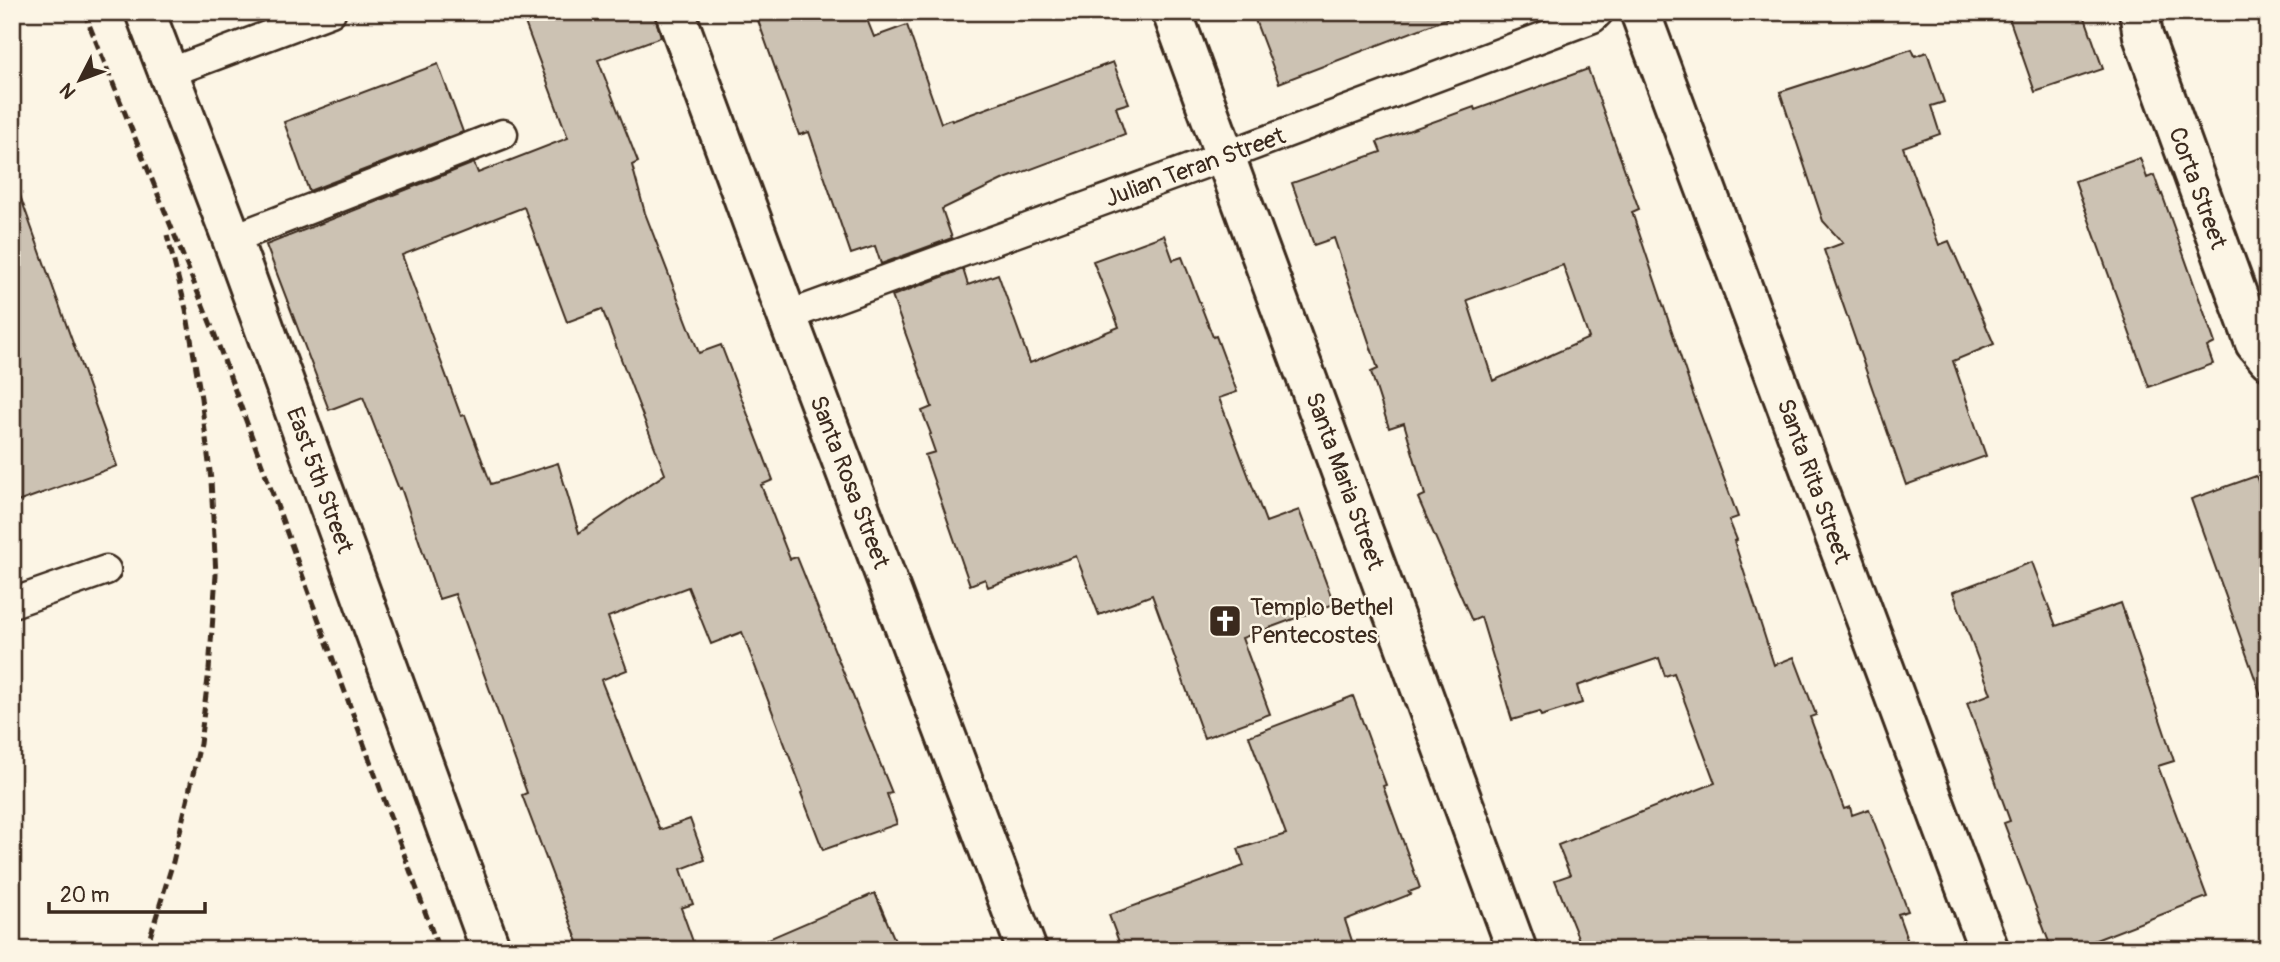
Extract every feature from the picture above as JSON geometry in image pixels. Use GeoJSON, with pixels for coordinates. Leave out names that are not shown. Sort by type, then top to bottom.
{"type":"FeatureCollection","features":[{"type":"Feature","properties":{"kind":"street","name":"East 5th Street"},"geometry":{"type":"LineString","coordinates":[[145,12],[232,239],[491,950]]}},
{"type":"Feature","properties":{"kind":"street","name":"Santa Rosa Street"},"geometry":{"type":"LineString","coordinates":[[675,12],[1027,950]]}},
{"type":"Feature","properties":{"kind":"street","name":"Santa Maria Street"},"geometry":{"type":"LineString","coordinates":[[1172,12],[1517,950]]}},
{"type":"Feature","properties":{"kind":"street","name":"Santa Rita Street"},"geometry":{"type":"LineString","coordinates":[[1640,12],[1989,950]]}},
{"type":"Feature","properties":{"kind":"street","name":"Corta Street"},"geometry":{"type":"LineString","coordinates":[[2139,12],[2143,36],[2255,343],[2268,359]]}},
{"type":"Feature","properties":{"kind":"lane"},"geometry":{"type":"LineString","coordinates":[[168,73],[331,12]]}},
{"type":"Feature","properties":{"kind":"lane","name":"Julian Teran Street"},"geometry":{"type":"LineString","coordinates":[[787,316],[1225,156],[1593,18],[1599,12]]}},
{"type":"Feature","properties":{"kind":"lane"},"geometry":{"type":"LineString","coordinates":[[232,239],[503,134]]}},
{"type":"Feature","properties":{"kind":"lane"},"geometry":{"type":"LineString","coordinates":[[12,603],[106,570]]}},
{"type":"Feature","properties":{"kind":"building"},"geometry":{"type":"Polygon","coordinates":[[[521,12],[654,12],[661,37],[598,60],[638,162],[632,165],[645,213],[699,353],[721,345],[773,480],[761,485],[790,559],[797,557],[892,793],[887,794],[897,824],[823,850],[742,632],[711,644],[688,587],[608,617],[627,670],[601,680],[660,830],[690,819],[705,860],[681,869],[693,904],[681,908],[696,950],[581,950],[522,795],[527,793],[455,594],[439,599],[401,488],[399,489],[363,397],[329,410],[266,245],[474,163],[478,173],[568,138],[521,12]],[[524,207],[402,255],[461,416],[465,415],[491,484],[558,463],[579,533],[665,474],[602,309],[567,322],[524,207]]]}},
{"type":"Feature","properties":{"kind":"building"},"geometry":{"type":"Polygon","coordinates":[[[755,12],[864,12],[874,37],[907,25],[941,123],[1113,62],[1129,103],[1116,107],[1125,134],[1002,180],[942,209],[952,238],[881,264],[875,246],[851,254],[809,132],[799,135],[755,12]]]}},
{"type":"Feature","properties":{"kind":"building"},"geometry":{"type":"Polygon","coordinates":[[[1252,12],[1453,12],[1454,16],[1279,83],[1252,12]]]}},
{"type":"Feature","properties":{"kind":"building"},"geometry":{"type":"Polygon","coordinates":[[[2007,12],[2083,12],[2103,69],[2035,92],[2007,12]]]}},
{"type":"Feature","properties":{"kind":"building"},"geometry":{"type":"Polygon","coordinates":[[[1912,49],[1915,56],[1927,52],[1944,102],[1931,106],[1940,134],[1903,147],[1939,245],[1949,241],[1994,344],[1953,361],[1986,456],[1906,485],[1824,250],[1843,243],[1823,221],[1780,92],[1912,49]]]}},
{"type":"Feature","properties":{"kind":"building"},"geometry":{"type":"Polygon","coordinates":[[[438,64],[463,132],[309,191],[284,122],[438,64]]]}},
{"type":"Feature","properties":{"kind":"building"},"geometry":{"type":"Polygon","coordinates":[[[1588,69],[1639,209],[1632,212],[1693,394],[1738,517],[1729,520],[1737,540],[1734,541],[1774,665],[1794,657],[1816,715],[1810,717],[1844,809],[1850,807],[1852,815],[1869,809],[1908,911],[1898,914],[1911,950],[1583,950],[1555,880],[1570,875],[1558,845],[1715,783],[1674,673],[1665,676],[1659,658],[1577,686],[1582,703],[1541,716],[1539,712],[1512,720],[1481,617],[1472,621],[1418,498],[1425,495],[1404,423],[1389,428],[1371,372],[1378,369],[1334,238],[1314,245],[1292,183],[1381,152],[1377,142],[1474,107],[1475,110],[1588,69]],[[1563,265],[1467,300],[1493,381],[1589,338],[1563,265]]]}},
{"type":"Feature","properties":{"kind":"building"},"geometry":{"type":"Polygon","coordinates":[[[2140,158],[2147,178],[2154,175],[2162,194],[2215,343],[2207,347],[2213,364],[2149,387],[2075,181],[2140,158]]]}},
{"type":"Feature","properties":{"kind":"building"},"geometry":{"type":"Polygon","coordinates":[[[18,190],[117,466],[12,504],[12,191],[18,190]]]}},
{"type":"Feature","properties":{"kind":"building"},"geometry":{"type":"Polygon","coordinates":[[[1164,235],[1173,260],[1182,257],[1237,392],[1219,398],[1266,522],[1299,510],[1334,604],[1242,638],[1270,714],[1204,738],[1152,595],[1099,615],[1076,556],[988,587],[985,579],[970,585],[925,455],[935,452],[922,411],[932,407],[892,296],[963,269],[968,285],[998,274],[1030,363],[1119,327],[1093,261],[1164,235]]]}},
{"type":"Feature","properties":{"kind":"building"},"geometry":{"type":"Polygon","coordinates":[[[2256,476],[2268,508],[2268,697],[2262,698],[2191,499],[2256,476]]]}},
{"type":"Feature","properties":{"kind":"building"},"geometry":{"type":"Polygon","coordinates":[[[2032,562],[2056,626],[2121,603],[2174,761],[2158,766],[2207,897],[2070,950],[2052,950],[2004,823],[2010,821],[1967,703],[1991,694],[1953,592],[2032,562]]]}},
{"type":"Feature","properties":{"kind":"building"},"geometry":{"type":"Polygon","coordinates":[[[1353,696],[1420,888],[1345,920],[1355,950],[1122,950],[1109,915],[1244,866],[1238,849],[1286,834],[1249,736],[1353,696]]]}},
{"type":"Feature","properties":{"kind":"building"},"geometry":{"type":"Polygon","coordinates":[[[875,893],[899,950],[743,950],[875,893]]]}},
{"type":"Feature","properties":{"kind":"railway"},"geometry":{"type":"LineString","coordinates":[[84,12],[213,330],[439,950]]}},
{"type":"Feature","properties":{"kind":"railway"},"geometry":{"type":"LineString","coordinates":[[146,950],[173,862],[200,744],[216,575],[211,480],[201,398],[186,309],[167,235]]}},
{"type":"Feature","properties":{"kind":"place","name":"Templo Bethel Pentecostes"},"geometry":{"type":"Point","coordinates":[1225,621]}}]}
